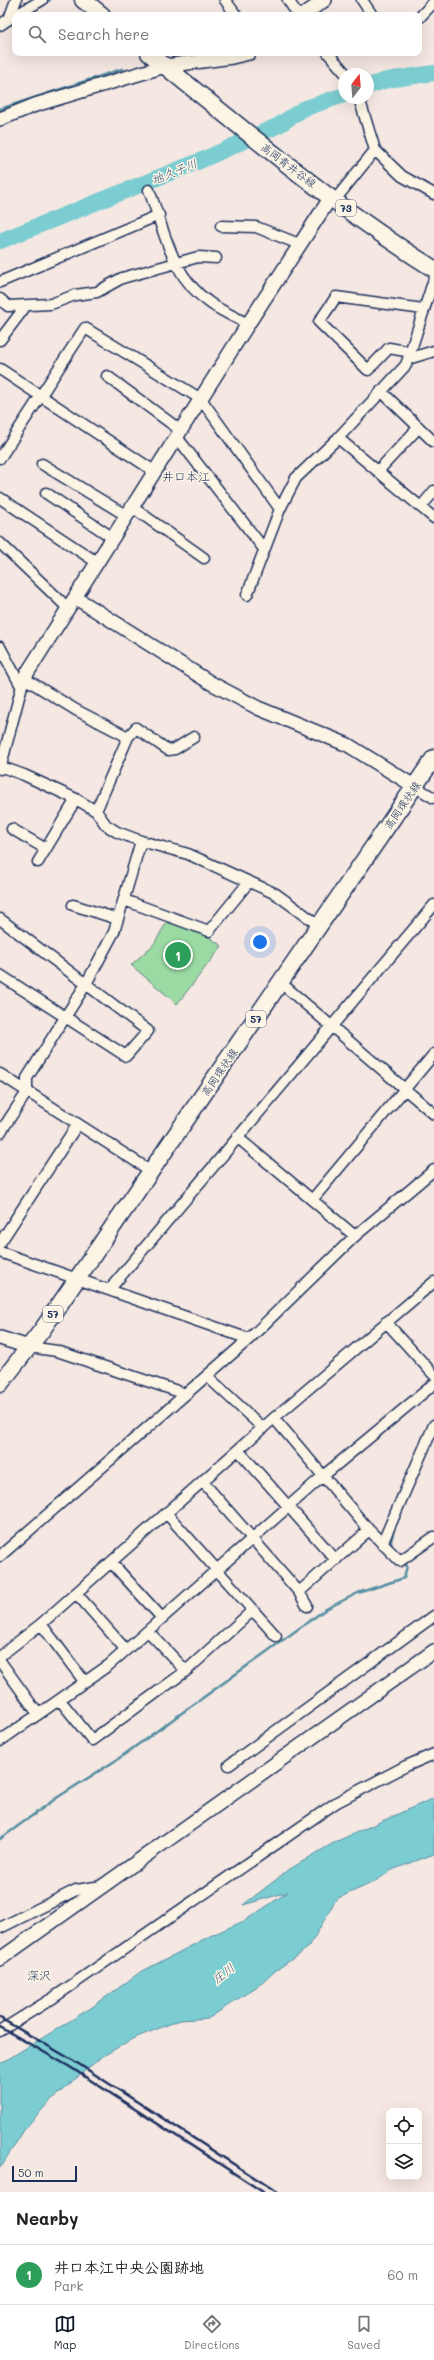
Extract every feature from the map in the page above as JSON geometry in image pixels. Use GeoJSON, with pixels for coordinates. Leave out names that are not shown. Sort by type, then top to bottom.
{"type":"FeatureCollection","features":[{"type":"Feature","properties":{"kind":"main road"},"geometry":{"type":"LineString","coordinates":[[84,0],[98,12]]}},
{"type":"Feature","properties":{"kind":"main road","name":"高岡青井谷線"},"geometry":{"type":"LineString","coordinates":[[153,56],[261,145],[386,239],[434,269]]}},
{"type":"Feature","properties":{"kind":"main road","name":"高岡環状線"},"geometry":{"type":"LineString","coordinates":[[0,1384],[29,1348],[434,758]]}},
{"type":"Feature","properties":{"kind":"street"},"geometry":{"type":"LineString","coordinates":[[14,12],[16,0]]}},
{"type":"Feature","properties":{"kind":"street"},"geometry":{"type":"LineString","coordinates":[[20,12],[42,0]]}},
{"type":"Feature","properties":{"kind":"street"},"geometry":{"type":"LineString","coordinates":[[225,0],[234,12]]}},
{"type":"Feature","properties":{"kind":"street"},"geometry":{"type":"LineString","coordinates":[[296,10],[325,0]]}},
{"type":"Feature","properties":{"kind":"street"},"geometry":{"type":"LineString","coordinates":[[362,0],[370,12]]}},
{"type":"Feature","properties":{"kind":"street"},"geometry":{"type":"LineString","coordinates":[[422,15],[434,2]]}},
{"type":"Feature","properties":{"kind":"street"},"geometry":{"type":"LineString","coordinates":[[0,25],[12,17]]}},
{"type":"Feature","properties":{"kind":"street"},"geometry":{"type":"LineString","coordinates":[[0,118],[35,105],[165,66],[236,56]]}},
{"type":"Feature","properties":{"kind":"street"},"geometry":{"type":"LineString","coordinates":[[331,56],[341,68]]}},
{"type":"Feature","properties":{"kind":"street"},"geometry":{"type":"LineString","coordinates":[[361,104],[375,150],[402,176],[434,194]]}},
{"type":"Feature","properties":{"kind":"street"},"geometry":{"type":"LineString","coordinates":[[320,926],[276,894],[248,883],[188,854],[142,841],[106,826],[96,811],[76,799],[24,775],[1,768],[23,682],[154,471],[299,244],[333,198],[375,150]]}},
{"type":"Feature","properties":{"kind":"street"},"geometry":{"type":"LineString","coordinates":[[149,190],[159,215],[174,263],[187,281],[210,303],[248,324]]}},
{"type":"Feature","properties":{"kind":"street"},"geometry":{"type":"LineString","coordinates":[[0,282],[159,215]]}},
{"type":"Feature","properties":{"kind":"street"},"geometry":{"type":"LineString","coordinates":[[221,226],[256,227],[299,244]]}},
{"type":"Feature","properties":{"kind":"street"},"geometry":{"type":"LineString","coordinates":[[0,299],[8,306],[25,307],[51,304],[75,295],[97,292],[122,278],[174,263],[198,257],[216,258]]}},
{"type":"Feature","properties":{"kind":"street"},"geometry":{"type":"LineString","coordinates":[[246,595],[280,509],[296,478],[338,438],[406,364],[423,308],[434,279]]}},
{"type":"Feature","properties":{"kind":"street"},"geometry":{"type":"LineString","coordinates":[[423,308],[336,297],[319,322],[368,370],[389,348],[409,355],[434,351]]}},
{"type":"Feature","properties":{"kind":"street"},"geometry":{"type":"LineString","coordinates":[[0,340],[25,307]]}},
{"type":"Feature","properties":{"kind":"street"},"geometry":{"type":"LineString","coordinates":[[0,458],[85,328],[201,399],[280,509]]}},
{"type":"Feature","properties":{"kind":"street"},"geometry":{"type":"LineString","coordinates":[[0,370],[154,471]]}},
{"type":"Feature","properties":{"kind":"street"},"geometry":{"type":"LineString","coordinates":[[107,376],[178,433],[264,549]]}},
{"type":"Feature","properties":{"kind":"street"},"geometry":{"type":"LineString","coordinates":[[381,391],[434,442]]}},
{"type":"Feature","properties":{"kind":"street"},"geometry":{"type":"LineString","coordinates":[[378,471],[418,428]]}},
{"type":"Feature","properties":{"kind":"street"},"geometry":{"type":"LineString","coordinates":[[338,438],[434,518]]}},
{"type":"Feature","properties":{"kind":"street"},"geometry":{"type":"LineString","coordinates":[[42,464],[129,512],[204,558]]}},
{"type":"Feature","properties":{"kind":"street"},"geometry":{"type":"LineString","coordinates":[[421,507],[434,491]]}},
{"type":"Feature","properties":{"kind":"street"},"geometry":{"type":"LineString","coordinates":[[46,493],[113,538]]}},
{"type":"Feature","properties":{"kind":"street"},"geometry":{"type":"LineString","coordinates":[[0,498],[98,563]]}},
{"type":"Feature","properties":{"kind":"street"},"geometry":{"type":"LineString","coordinates":[[0,543],[73,603],[211,683],[258,708],[348,745],[434,798]]}},
{"type":"Feature","properties":{"kind":"street"},"geometry":{"type":"LineString","coordinates":[[0,647],[23,682],[128,737]]}},
{"type":"Feature","properties":{"kind":"street"},"geometry":{"type":"LineString","coordinates":[[96,811],[128,737],[136,728],[168,750],[176,749],[194,737]]}},
{"type":"Feature","properties":{"kind":"street"},"geometry":{"type":"LineString","coordinates":[[38,862],[76,799]]}},
{"type":"Feature","properties":{"kind":"street"},"geometry":{"type":"LineString","coordinates":[[12,829],[46,849]]}},
{"type":"Feature","properties":{"kind":"street"},"geometry":{"type":"LineString","coordinates":[[0,1133],[27,1092],[27,1078],[86,984],[114,932],[142,841]]}},
{"type":"Feature","properties":{"kind":"street"},"geometry":{"type":"LineString","coordinates":[[124,900],[209,931],[248,883]]}},
{"type":"Feature","properties":{"kind":"street"},"geometry":{"type":"LineString","coordinates":[[73,905],[118,919]]}},
{"type":"Feature","properties":{"kind":"street"},"geometry":{"type":"LineString","coordinates":[[109,1290],[237,1137],[432,912]]}},
{"type":"Feature","properties":{"kind":"street"},"geometry":{"type":"LineString","coordinates":[[0,919],[148,1031],[126,1056],[0,975]]}},
{"type":"Feature","properties":{"kind":"street"},"geometry":{"type":"LineString","coordinates":[[281,983],[434,1114]]}},
{"type":"Feature","properties":{"kind":"street"},"geometry":{"type":"LineString","coordinates":[[312,1200],[434,1054]]}},
{"type":"Feature","properties":{"kind":"street"},"geometry":{"type":"LineString","coordinates":[[0,1074],[77,1125],[151,1171]]}},
{"type":"Feature","properties":{"kind":"street"},"geometry":{"type":"LineString","coordinates":[[0,1243],[77,1125]]}},
{"type":"Feature","properties":{"kind":"street"},"geometry":{"type":"LineString","coordinates":[[237,1137],[356,1236]]}},
{"type":"Feature","properties":{"kind":"street"},"geometry":{"type":"LineString","coordinates":[[0,1556],[249,1339],[356,1236],[434,1170]]}},
{"type":"Feature","properties":{"kind":"street"},"geometry":{"type":"LineString","coordinates":[[0,1252],[249,1339]]}},
{"type":"Feature","properties":{"kind":"street"},"geometry":{"type":"LineString","coordinates":[[0,1656],[41,1624],[239,1451],[274,1418],[434,1282]]}},
{"type":"Feature","properties":{"kind":"street"},"geometry":{"type":"LineString","coordinates":[[386,1322],[434,1376]]}},
{"type":"Feature","properties":{"kind":"street"},"geometry":{"type":"LineString","coordinates":[[0,1338],[29,1348],[57,1351],[186,1394]]}},
{"type":"Feature","properties":{"kind":"street"},"geometry":{"type":"LineString","coordinates":[[207,1376],[263,1428]]}},
{"type":"Feature","properties":{"kind":"street"},"geometry":{"type":"LineString","coordinates":[[0,1741],[109,1665],[323,1476],[434,1384]]}},
{"type":"Feature","properties":{"kind":"street"},"geometry":{"type":"LineString","coordinates":[[274,1418],[369,1530],[400,1561],[434,1537]]}},
{"type":"Feature","properties":{"kind":"street"},"geometry":{"type":"LineString","coordinates":[[382,1544],[434,1426]]}},
{"type":"Feature","properties":{"kind":"street"},"geometry":{"type":"LineString","coordinates":[[239,1451],[288,1508],[336,1560]]}},
{"type":"Feature","properties":{"kind":"street"},"geometry":{"type":"LineString","coordinates":[[203,1482],[299,1592],[307,1606]]}},
{"type":"Feature","properties":{"kind":"street"},"geometry":{"type":"LineString","coordinates":[[167,1514],[215,1571],[276,1636]]}},
{"type":"Feature","properties":{"kind":"street"},"geometry":{"type":"LineString","coordinates":[[299,1592],[369,1530]]}},
{"type":"Feature","properties":{"kind":"street"},"geometry":{"type":"LineString","coordinates":[[111,1562],[162,1618]]}},
{"type":"Feature","properties":{"kind":"street"},"geometry":{"type":"LineString","coordinates":[[76,1593],[126,1650]]}},
{"type":"Feature","properties":{"kind":"street"},"geometry":{"type":"LineString","coordinates":[[60,1700],[92,1740],[186,1671],[252,1611]]}},
{"type":"Feature","properties":{"kind":"street"},"geometry":{"type":"LineString","coordinates":[[229,1765],[434,1616]]}},
{"type":"Feature","properties":{"kind":"street"},"geometry":{"type":"LineString","coordinates":[[41,1624],[84,1681]]}},
{"type":"Feature","properties":{"kind":"street"},"geometry":{"type":"LineString","coordinates":[[148,1631],[186,1671]]}},
{"type":"Feature","properties":{"kind":"street"},"geometry":{"type":"LineString","coordinates":[[0,1959],[434,1651]]}},
{"type":"Feature","properties":{"kind":"street"},"geometry":{"type":"LineString","coordinates":[[0,1661],[38,1714]]}},
{"type":"Feature","properties":{"kind":"street"},"geometry":{"type":"LineString","coordinates":[[0,2031],[53,1998],[337,1802],[406,1766],[434,1754]]}},
{"type":"Feature","properties":{"kind":"street"},"geometry":{"type":"LineString","coordinates":[[0,1928],[76,1890],[102,1886]]}},
{"type":"Feature","properties":{"kind":"green space"},"geometry":{"type":"Polygon","coordinates":[[[168,920],[209,937],[222,946],[177,1004],[131,965],[154,944],[168,920]]]}},
{"type":"Feature","properties":{"kind":"water","name":"庄川"},"geometry":{"type":"Polygon","coordinates":[[[434,1798],[434,1854],[392,1870],[374,1882],[336,1899],[309,1947],[275,1971],[262,1983],[209,2018],[180,2020],[132,2039],[100,2058],[52,2099],[26,2127],[0,2168],[0,2064],[91,2008],[139,1973],[210,1936],[246,1920],[288,1892],[243,1905],[290,1869],[335,1842],[434,1798]]]}},
{"type":"Feature","properties":{"kind":"waterway"},"geometry":{"type":"LineString","coordinates":[[43,4],[50,0]]}},
{"type":"Feature","properties":{"kind":"waterway"},"geometry":{"type":"LineString","coordinates":[[0,31],[12,24]]}},
{"type":"Feature","properties":{"kind":"waterway"},"geometry":{"type":"LineString","coordinates":[[0,109],[122,69]]}},
{"type":"Feature","properties":{"kind":"waterway","name":"地久子川"},"geometry":{"type":"LineString","coordinates":[[374,84],[387,80],[434,73]]}},
{"type":"Feature","properties":{"kind":"waterway","name":"地久子川"},"geometry":{"type":"LineString","coordinates":[[0,241],[202,160],[279,125],[303,109],[338,97]]}},
{"type":"Feature","properties":{"kind":"waterway"},"geometry":{"type":"LineString","coordinates":[[392,1548],[391,1541],[394,1529]]}},
{"type":"Feature","properties":{"kind":"waterway"},"geometry":{"type":"LineString","coordinates":[[0,1839],[58,1797],[118,1759],[326,1609],[358,1593],[404,1578],[407,1566],[402,1561]]}},
{"type":"Feature","properties":{"kind":"railway"},"geometry":{"type":"LineString","coordinates":[[0,2018],[74,2061],[277,2192]]}},
{"type":"Feature","properties":{"kind":"railway"},"geometry":{"type":"LineString","coordinates":[[0,2027],[70,2067],[263,2192]]}},
{"type":"Feature","properties":{"kind":"place","name":"井口本江中央公園跡地"},"geometry":{"type":"Point","coordinates":[178,955]}},
{"type":"Feature","properties":{"kind":"district","name":"井口本江"},"geometry":{"type":"Point","coordinates":[186,476]}},
{"type":"Feature","properties":{"kind":"district","name":"深沢"},"geometry":{"type":"Point","coordinates":[39,1975]}}]}
